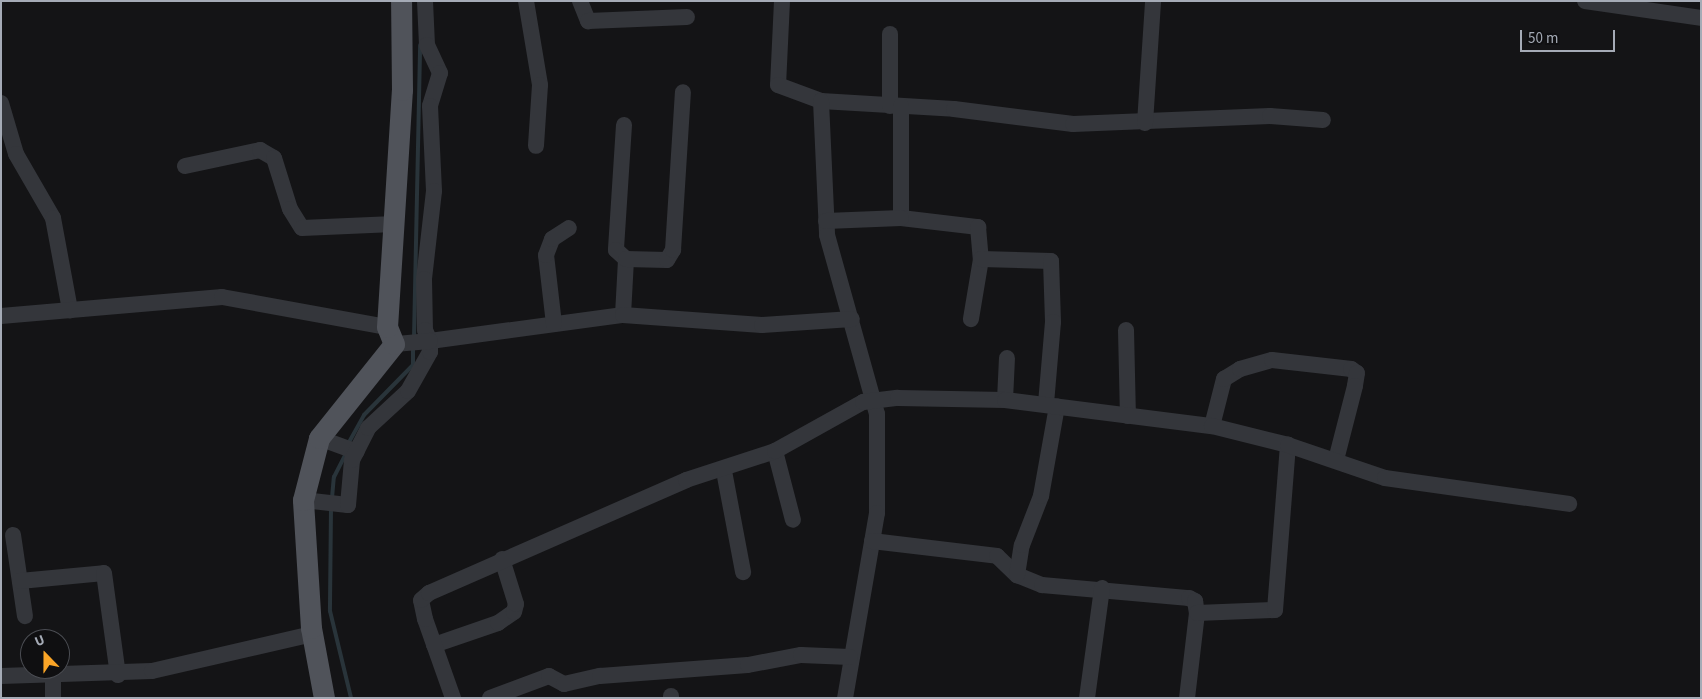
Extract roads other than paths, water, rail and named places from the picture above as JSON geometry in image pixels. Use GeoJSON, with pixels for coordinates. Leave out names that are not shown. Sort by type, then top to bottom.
{"type":"FeatureCollection","features":[{"type":"Feature","properties":{"kind":"main road"},"geometry":{"type":"LineString","coordinates":[[324,698],[312,634],[307,501],[322,439],[394,337],[394,224],[402,90],[401,1]]}},
{"type":"Feature","properties":{"kind":"street"},"geometry":{"type":"LineString","coordinates":[[307,501],[342,506],[348,504],[351,492],[354,450],[368,428],[408,391],[423,369],[430,341],[425,330],[424,280],[434,191],[430,106],[440,74],[427,44],[425,1]]}},
{"type":"Feature","properties":{"kind":"street"},"geometry":{"type":"LineString","coordinates":[[526,1],[540,84],[536,146]]}},
{"type":"Feature","properties":{"kind":"street"},"geometry":{"type":"LineString","coordinates":[[580,1],[588,21],[687,17]]}},
{"type":"Feature","properties":{"kind":"street"},"geometry":{"type":"LineString","coordinates":[[782,1],[778,84],[821,101],[896,106],[1058,123],[1145,123],[1270,116],[1323,120]]}},
{"type":"Feature","properties":{"kind":"street"},"geometry":{"type":"LineString","coordinates":[[1145,123],[1153,1]]}},
{"type":"Feature","properties":{"kind":"street"},"geometry":{"type":"LineString","coordinates":[[1585,1],[1701,18]]}},
{"type":"Feature","properties":{"kind":"street"},"geometry":{"type":"LineString","coordinates":[[890,34],[896,106],[900,218]]}},
{"type":"Feature","properties":{"kind":"street"},"geometry":{"type":"LineString","coordinates":[[624,125],[616,250],[626,259],[670,258],[683,92]]}},
{"type":"Feature","properties":{"kind":"street"},"geometry":{"type":"LineString","coordinates":[[821,101],[826,221],[876,400],[878,476],[872,541],[850,657],[845,698]]}},
{"type":"Feature","properties":{"kind":"street"},"geometry":{"type":"LineString","coordinates":[[1,103],[16,154],[53,218],[70,310]]}},
{"type":"Feature","properties":{"kind":"street"},"geometry":{"type":"LineString","coordinates":[[185,166],[260,150],[274,158],[290,209],[302,228],[394,224]]}},
{"type":"Feature","properties":{"kind":"street"},"geometry":{"type":"LineString","coordinates":[[826,221],[900,218],[975,225],[980,259],[971,319]]}},
{"type":"Feature","properties":{"kind":"street"},"geometry":{"type":"LineString","coordinates":[[554,324],[546,254],[552,239],[570,228]]}},
{"type":"Feature","properties":{"kind":"street"},"geometry":{"type":"LineString","coordinates":[[623,315],[626,259]]}},
{"type":"Feature","properties":{"kind":"street"},"geometry":{"type":"LineString","coordinates":[[980,259],[1050,261],[1053,322],[1052,405],[1041,496],[1022,545],[1017,576]]}},
{"type":"Feature","properties":{"kind":"street"},"geometry":{"type":"LineString","coordinates":[[1,316],[222,298],[394,337],[430,341],[623,315],[762,325],[852,319]]}},
{"type":"Feature","properties":{"kind":"street"},"geometry":{"type":"LineString","coordinates":[[1126,330],[1128,416]]}},
{"type":"Feature","properties":{"kind":"street"},"geometry":{"type":"LineString","coordinates":[[1005,400],[1008,358]]}},
{"type":"Feature","properties":{"kind":"street"},"geometry":{"type":"LineString","coordinates":[[1212,426],[1224,379],[1240,369],[1272,360],[1351,369],[1357,373],[1355,386],[1336,460]]}},
{"type":"Feature","properties":{"kind":"street"},"geometry":{"type":"LineString","coordinates":[[453,698],[434,645],[421,600],[502,559],[686,480],[724,471],[775,451],[835,415],[876,400],[1005,400],[1212,426],[1288,445],[1385,478],[1570,504]]}},
{"type":"Feature","properties":{"kind":"street"},"geometry":{"type":"LineString","coordinates":[[322,439],[354,450]]}},
{"type":"Feature","properties":{"kind":"street"},"geometry":{"type":"LineString","coordinates":[[1197,613],[1275,610],[1288,445]]}},
{"type":"Feature","properties":{"kind":"street"},"geometry":{"type":"LineString","coordinates":[[775,451],[793,520]]}},
{"type":"Feature","properties":{"kind":"street"},"geometry":{"type":"LineString","coordinates":[[724,471],[743,572]]}},
{"type":"Feature","properties":{"kind":"street"},"geometry":{"type":"LineString","coordinates":[[13,535],[25,616]]}},
{"type":"Feature","properties":{"kind":"street"},"geometry":{"type":"LineString","coordinates":[[872,541],[997,556],[1017,576],[1042,585],[1102,588],[1189,598],[1195,601],[1197,613],[1187,698]]}},
{"type":"Feature","properties":{"kind":"street"},"geometry":{"type":"LineString","coordinates":[[434,645],[498,623],[514,612],[516,604],[502,559]]}},
{"type":"Feature","properties":{"kind":"street"},"geometry":{"type":"LineString","coordinates":[[20,581],[104,573],[118,675]]}},
{"type":"Feature","properties":{"kind":"street"},"geometry":{"type":"LineString","coordinates":[[1087,698],[1102,588]]}},
{"type":"Feature","properties":{"kind":"street"},"geometry":{"type":"LineString","coordinates":[[70,676],[118,675],[170,668],[312,634]]}},
{"type":"Feature","properties":{"kind":"street"},"geometry":{"type":"LineString","coordinates":[[490,698],[549,676],[568,683],[600,676],[754,664],[801,655],[850,657]]}},
{"type":"Feature","properties":{"kind":"street"},"geometry":{"type":"LineString","coordinates":[[1,676],[20,676]]}},
{"type":"Feature","properties":{"kind":"street"},"geometry":{"type":"LineString","coordinates":[[53,698],[54,679]]}},
{"type":"Feature","properties":{"kind":"street"},"geometry":{"type":"LineString","coordinates":[[558,698],[568,683]]}},
{"type":"Feature","properties":{"kind":"waterway"},"geometry":{"type":"LineString","coordinates":[[414,338],[420,45]]}},
{"type":"Feature","properties":{"kind":"waterway"},"geometry":{"type":"LineString","coordinates":[[348,444],[364,415],[413,365],[413,347]]}},
{"type":"Feature","properties":{"kind":"waterway"},"geometry":{"type":"LineString","coordinates":[[332,498],[334,477],[346,453]]}},
{"type":"Feature","properties":{"kind":"waterway"},"geometry":{"type":"LineString","coordinates":[[331,508],[330,611],[351,698]]}}]}
